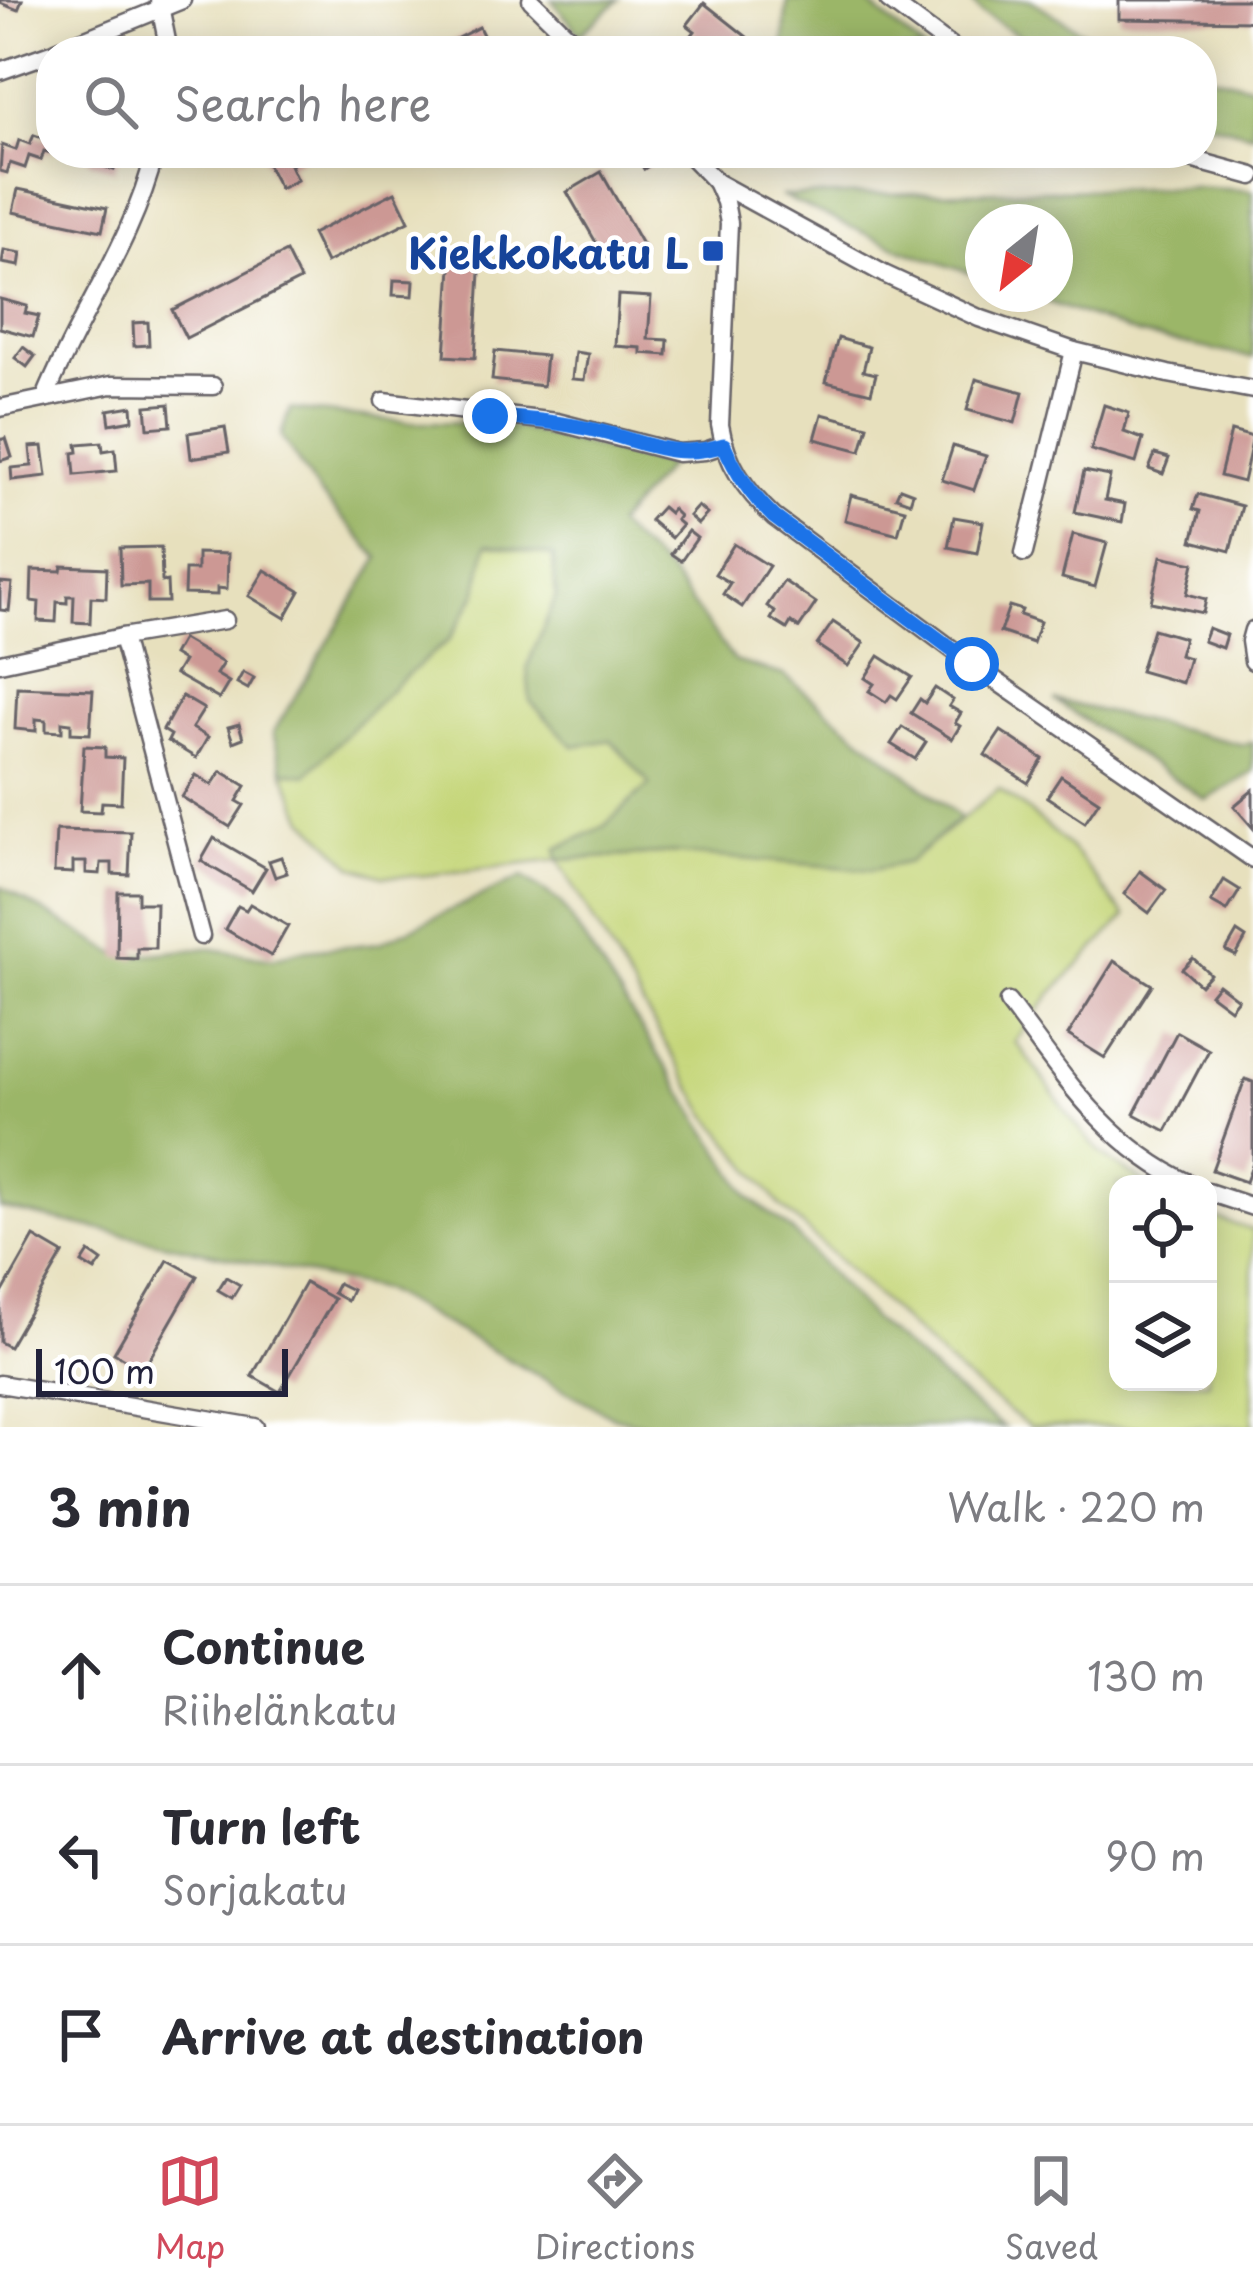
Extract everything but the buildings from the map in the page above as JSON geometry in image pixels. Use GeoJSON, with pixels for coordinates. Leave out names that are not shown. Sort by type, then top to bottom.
{"type":"FeatureCollection","features":[{"type":"Feature","properties":{"kind":"street"},"geometry":{"type":"LineString","coordinates":[[90,36],[182,0]]}},
{"type":"Feature","properties":{"kind":"street"},"geometry":{"type":"LineString","coordinates":[[531,0],[568,36]]}},
{"type":"Feature","properties":{"kind":"street"},"geometry":{"type":"LineString","coordinates":[[888,0],[937,36]]}},
{"type":"Feature","properties":{"kind":"street"},"geometry":{"type":"LineString","coordinates":[[160,5],[166,36]]}},
{"type":"Feature","properties":{"kind":"street"},"geometry":{"type":"LineString","coordinates":[[0,71],[36,58]]}},
{"type":"Feature","properties":{"kind":"street"},"geometry":{"type":"LineString","coordinates":[[1217,166],[1253,176]]}},
{"type":"Feature","properties":{"kind":"street"},"geometry":{"type":"LineString","coordinates":[[45,398],[122,246],[151,168]]}},
{"type":"Feature","properties":{"kind":"street"},"geometry":{"type":"LineString","coordinates":[[702,168],[716,182],[884,274],[979,318],[1074,351],[1253,390]]}},
{"type":"Feature","properties":{"kind":"street"},"geometry":{"type":"LineString","coordinates":[[716,182],[729,223],[720,425],[736,473],[753,497],[972,664],[1253,859]]}},
{"type":"Feature","properties":{"kind":"street"},"geometry":{"type":"LineString","coordinates":[[1024,554],[1074,351]]}},
{"type":"Feature","properties":{"kind":"street"},"geometry":{"type":"LineString","coordinates":[[0,408],[111,385],[213,386]]}},
{"type":"Feature","properties":{"kind":"street"},"geometry":{"type":"LineString","coordinates":[[384,401],[556,422],[678,453],[724,445]]}},
{"type":"Feature","properties":{"kind":"street"},"geometry":{"type":"LineString","coordinates":[[0,663],[225,620]]}},
{"type":"Feature","properties":{"kind":"street"},"geometry":{"type":"LineString","coordinates":[[1253,631],[1253,662]]}},
{"type":"Feature","properties":{"kind":"street"},"geometry":{"type":"LineString","coordinates":[[122,637],[201,936]]}},
{"type":"Feature","properties":{"kind":"street"},"geometry":{"type":"LineString","coordinates":[[1008,1002],[1074,1093],[1127,1146],[1171,1175]]}},
{"type":"Feature","properties":{"kind":"street"},"geometry":{"type":"LineString","coordinates":[[1217,1195],[1253,1207]]}},
{"type":"Feature","properties":{"kind":"street"},"geometry":{"type":"LineString","coordinates":[[0,1384],[256,1427]]}},
{"type":"Feature","properties":{"kind":"green space"},"geometry":{"type":"Polygon","coordinates":[[[552,0],[619,0],[580,34],[552,0]]]}},
{"type":"Feature","properties":{"kind":"green space"},"geometry":{"type":"Polygon","coordinates":[[[787,0],[864,0],[907,36],[784,36],[787,0]]]}},
{"type":"Feature","properties":{"kind":"green space"},"geometry":{"type":"Polygon","coordinates":[[[969,0],[1031,0],[1089,36],[1020,36],[969,0]]]}},
{"type":"Feature","properties":{"kind":"green space"},"geometry":{"type":"Polygon","coordinates":[[[1217,77],[1253,86],[1253,134],[1217,125],[1217,77]]]}},
{"type":"Feature","properties":{"kind":"green space"},"geometry":{"type":"Polygon","coordinates":[[[1195,187],[1253,191],[1253,358],[1137,334],[1073,311],[1073,204],[965,204],[965,272],[781,196],[1195,187]]]}},
{"type":"Feature","properties":{"kind":"green space"},"geometry":{"type":"Polygon","coordinates":[[[290,409],[405,422],[496,423],[669,465],[616,525],[670,574],[734,661],[784,675],[961,818],[909,862],[872,870],[673,853],[558,860],[557,849],[604,826],[650,784],[611,740],[573,746],[530,701],[527,667],[556,597],[553,556],[487,544],[476,595],[449,640],[396,684],[306,775],[283,771],[273,733],[379,558],[319,493],[281,436],[290,409]]]}},
{"type":"Feature","properties":{"kind":"green space"},"geometry":{"type":"Polygon","coordinates":[[[486,543],[553,556],[556,597],[527,667],[573,746],[611,740],[650,784],[604,826],[557,849],[558,860],[420,876],[383,876],[354,867],[305,819],[283,771],[306,774],[396,684],[449,640],[476,595],[486,543]]]}},
{"type":"Feature","properties":{"kind":"green space"},"geometry":{"type":"Polygon","coordinates":[[[1054,700],[1244,745],[1253,742],[1253,772],[1206,800],[1054,700]]]}},
{"type":"Feature","properties":{"kind":"green space"},"geometry":{"type":"Polygon","coordinates":[[[999,789],[1072,850],[1126,916],[1051,994],[1015,1042],[1093,1145],[1133,1175],[1109,1175],[1109,1391],[1217,1391],[1217,1219],[1253,1230],[1253,1427],[1029,1427],[960,1374],[780,1205],[705,1111],[558,860],[673,853],[909,862],[999,789]]]}},
{"type":"Feature","properties":{"kind":"green space"},"geometry":{"type":"Polygon","coordinates":[[[523,877],[560,902],[750,1198],[791,1230],[875,1322],[1004,1427],[659,1427],[612,1416],[382,1290],[0,1208],[0,886],[122,957],[207,948],[273,959],[298,951],[379,943],[523,877]]]}},
{"type":"Feature","properties":{"kind":"place","name":"Kiekkokatu L"},"geometry":{"type":"Point","coordinates":[713,251]}},
{"type":"Feature","properties":{"kind":"route"},"geometry":{"type":"LineString","coordinates":[[490,416],[556,422],[678,453],[724,445],[736,473],[774,517],[972,664]]}}]}
